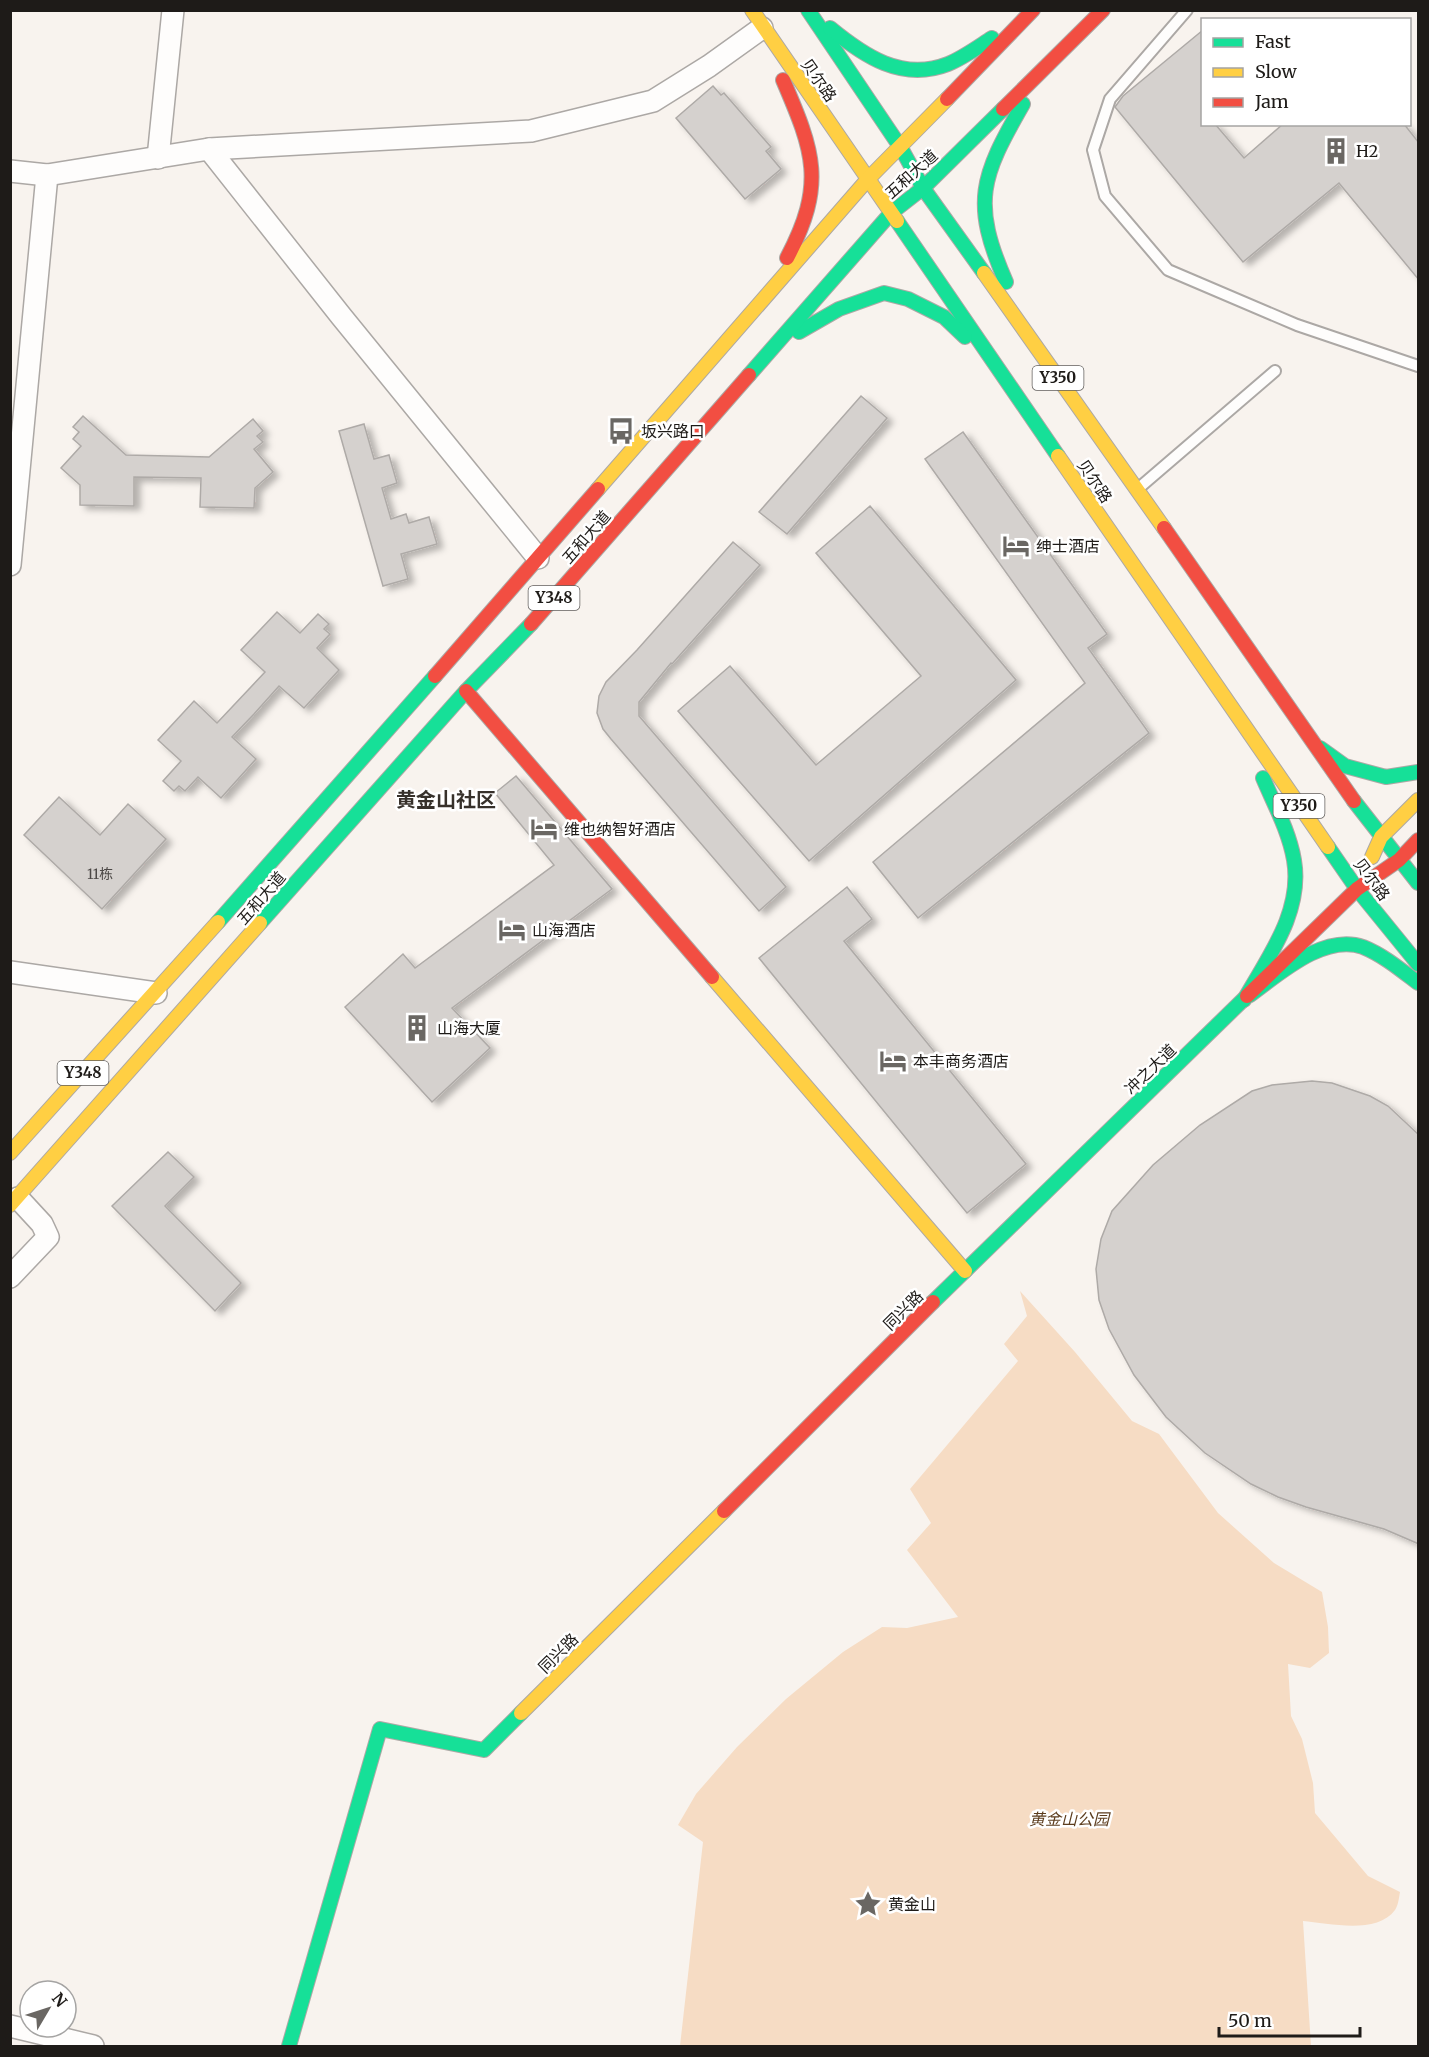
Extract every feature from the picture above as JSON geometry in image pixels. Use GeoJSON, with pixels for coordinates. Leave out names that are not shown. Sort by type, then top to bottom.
{"type":"FeatureCollection","features":[{"type":"Feature","properties":{"kind":"main road"},"geometry":{"type":"LineString","coordinates":[[808,10],[859,52],[894,69],[922,70],[948,64],[1029,15]]}},
{"type":"Feature","properties":{"kind":"main road","name":"贝尔路"},"geometry":{"type":"LineString","coordinates":[[808,10],[901,148],[923,188],[1137,489],[1344,789],[1419,884]]}},
{"type":"Feature","properties":{"kind":"main road","name":"五和大道"},"geometry":{"type":"LineString","coordinates":[[14,1202],[466,691],[525,631],[891,213],[923,188],[1103,10]]}},
{"type":"Feature","properties":{"kind":"main road","name":"五和大道"},"geometry":{"type":"LineString","coordinates":[[10,1153],[156,993],[868,179],[901,148],[1029,15]]}},
{"type":"Feature","properties":{"kind":"main road"},"geometry":{"type":"LineString","coordinates":[[757,19],[793,103],[812,163],[811,196],[800,233],[762,302]]}},
{"type":"Feature","properties":{"kind":"main road","name":"贝尔路"},"geometry":{"type":"LineString","coordinates":[[757,19],[1240,723],[1357,889],[1419,964]]}},
{"type":"Feature","properties":{"kind":"main road"},"geometry":{"type":"LineString","coordinates":[[1041,354],[997,263],[984,225],[982,199],[990,164],[1045,67]]}},
{"type":"Feature","properties":{"kind":"main road"},"geometry":{"type":"LineString","coordinates":[[776,345],[839,309],[884,293],[908,299],[944,317],[998,369]]}},
{"type":"Feature","properties":{"kind":"main road"},"geometry":{"type":"LineString","coordinates":[[466,691],[965,1271]]}},
{"type":"Feature","properties":{"kind":"main road"},"geometry":{"type":"LineString","coordinates":[[1240,723],[1288,841],[1294,862],[1295,896],[1284,928],[1244,1000]]}},
{"type":"Feature","properties":{"kind":"main road"},"geometry":{"type":"LineString","coordinates":[[1312,743],[1345,766],[1386,777],[1419,772]]}},
{"type":"Feature","properties":{"kind":"main road","name":"冲之大道"},"geometry":{"type":"LineString","coordinates":[[1357,889],[1381,837],[1419,800]]}},
{"type":"Feature","properties":{"kind":"main road","name":"冲之大道"},"geometry":{"type":"LineString","coordinates":[[965,1271],[1357,889],[1399,860],[1419,840]]}},
{"type":"Feature","properties":{"kind":"main road"},"geometry":{"type":"LineString","coordinates":[[1244,1000],[1305,957],[1324,948],[1355,945],[1379,956],[1419,982]]}},
{"type":"Feature","properties":{"kind":"main road","name":"同兴路"},"geometry":{"type":"LineString","coordinates":[[289,2046],[380,1729],[484,1750],[965,1271]]}},
{"type":"Feature","properties":{"kind":"street"},"geometry":{"type":"LineString","coordinates":[[158,158],[173,10]]}},
{"type":"Feature","properties":{"kind":"street"},"geometry":{"type":"LineString","coordinates":[[10,171],[47,175],[209,149],[531,131],[653,101],[709,66],[757,19]]}},
{"type":"Feature","properties":{"kind":"street"},"geometry":{"type":"LineString","coordinates":[[209,149],[378,362],[538,558]]}},
{"type":"Feature","properties":{"kind":"street"},"geometry":{"type":"LineString","coordinates":[[10,565],[47,175]]}},
{"type":"Feature","properties":{"kind":"street"},"geometry":{"type":"LineString","coordinates":[[10,972],[156,993]]}},
{"type":"Feature","properties":{"kind":"street"},"geometry":{"type":"LineString","coordinates":[[10,1277],[48,1237],[42,1224],[14,1202]]}},
{"type":"Feature","properties":{"kind":"street"},"geometry":{"type":"LineString","coordinates":[[10,2026],[93,2046]]}},
{"type":"Feature","properties":{"kind":"lane"},"geometry":{"type":"LineString","coordinates":[[1187,10],[1110,99],[1093,150],[1105,196],[1168,270],[1297,325],[1419,366]]}},
{"type":"Feature","properties":{"kind":"lane"},"geometry":{"type":"LineString","coordinates":[[1137,489],[1275,371]]}},
{"type":"Feature","properties":{"kind":"green space","name":"黄金山公园"},"geometry":{"type":"Polygon","coordinates":[[[1020,1291],[1075,1352],[1132,1421],[1159,1434],[1218,1513],[1274,1563],[1322,1592],[1328,1627],[1329,1653],[1310,1668],[1288,1664],[1291,1716],[1302,1739],[1313,1783],[1315,1813],[1368,1876],[1400,1892],[1396,1908],[1387,1918],[1365,1925],[1352,1926],[1303,1921],[1311,2046],[680,2046],[703,1842],[678,1825],[696,1794],[737,1747],[786,1699],[843,1652],[882,1627],[907,1628],[958,1617],[907,1550],[931,1523],[910,1489],[1018,1361],[1004,1344],[1027,1316],[1020,1291]]]}},
{"type":"Feature","properties":{"kind":"building","name":"H2"},"geometry":{"type":"Polygon","coordinates":[[[1201,32],[1201,126],[1217,126],[1244,158],[1281,126],[1406,126],[1419,143],[1419,280],[1339,183],[1243,262],[1115,107],[1123,96],[1201,32]]]}},
{"type":"Feature","properties":{"kind":"building"},"geometry":{"type":"Polygon","coordinates":[[[713,86],[721,95],[724,93],[771,147],[766,151],[781,169],[745,199],[676,118],[713,86]]]}},
{"type":"Feature","properties":{"kind":"building"},"geometry":{"type":"Polygon","coordinates":[[[861,396],[887,418],[787,534],[759,512],[861,396]]]}},
{"type":"Feature","properties":{"kind":"building"},"geometry":{"type":"Polygon","coordinates":[[[83,416],[126,455],[209,457],[253,419],[263,431],[257,436],[263,442],[254,449],[273,472],[255,488],[254,508],[200,507],[201,478],[134,477],[134,506],[80,505],[80,485],[61,468],[81,446],[73,439],[79,432],[73,427],[83,416]]]}},
{"type":"Feature","properties":{"kind":"building"},"geometry":{"type":"Polygon","coordinates":[[[364,424],[374,459],[389,455],[397,483],[382,488],[391,519],[406,514],[409,523],[429,517],[437,544],[401,554],[408,579],[383,586],[339,431],[364,424]]]}},
{"type":"Feature","properties":{"kind":"building"},"geometry":{"type":"Polygon","coordinates":[[[963,432],[1107,634],[1088,648],[1149,733],[918,918],[873,862],[1085,683],[925,459],[963,432]]]}},
{"type":"Feature","properties":{"kind":"building"},"geometry":{"type":"Polygon","coordinates":[[[870,506],[1016,680],[809,861],[678,711],[730,666],[816,765],[921,676],[816,553],[870,506]]]}},
{"type":"Feature","properties":{"kind":"building"},"geometry":{"type":"Polygon","coordinates":[[[733,542],[760,565],[671,663],[639,702],[639,716],[786,887],[759,911],[611,739],[603,729],[597,713],[599,696],[606,682],[733,542]]]}},
{"type":"Feature","properties":{"kind":"building"},"geometry":{"type":"Polygon","coordinates":[[[277,612],[300,633],[318,614],[329,624],[324,629],[330,634],[317,648],[339,670],[304,708],[279,686],[232,737],[256,759],[221,798],[198,777],[185,791],[179,786],[174,791],[163,781],[181,761],[158,740],[194,701],[217,723],[265,672],[241,650],[277,612]]]}},
{"type":"Feature","properties":{"kind":"building"},"geometry":{"type":"Polygon","coordinates":[[[516,776],[612,889],[452,1008],[490,1048],[432,1102],[345,1007],[403,954],[415,968],[554,865],[495,793],[516,776]]]}},
{"type":"Feature","properties":{"kind":"building"},"geometry":{"type":"Polygon","coordinates":[[[59,797],[100,835],[128,804],[166,839],[102,909],[24,835],[59,797]]]}},
{"type":"Feature","properties":{"kind":"building","name":"本丰商务酒店"},"geometry":{"type":"Polygon","coordinates":[[[847,887],[872,919],[844,941],[1026,1164],[967,1213],[759,958],[847,887]]]}},
{"type":"Feature","properties":{"kind":"building"},"geometry":{"type":"Polygon","coordinates":[[[1312,1081],[1332,1083],[1370,1096],[1388,1106],[1419,1135],[1419,1544],[1384,1529],[1278,1497],[1251,1484],[1205,1453],[1166,1417],[1134,1375],[1109,1329],[1099,1300],[1096,1269],[1101,1239],[1112,1211],[1153,1165],[1200,1125],[1252,1091],[1272,1085],[1312,1081]]]}},
{"type":"Feature","properties":{"kind":"building"},"geometry":{"type":"Polygon","coordinates":[[[168,1152],[194,1177],[165,1206],[241,1283],[215,1311],[112,1206],[168,1152]]]}},
{"type":"Feature","properties":{"kind":"traffic: fast"},"geometry":{"type":"LineString","coordinates":[[808,10],[901,148],[923,188],[984,273]]}},
{"type":"Feature","properties":{"kind":"traffic: fast"},"geometry":{"type":"LineString","coordinates":[[830,28],[870,56],[899,68],[915,70],[931,69],[948,64],[992,38]]}},
{"type":"Feature","properties":{"kind":"traffic: fast"},"geometry":{"type":"LineString","coordinates":[[1006,282],[988,231],[985,210],[986,190],[998,151],[1023,104]]}},
{"type":"Feature","properties":{"kind":"traffic: fast"},"geometry":{"type":"LineString","coordinates":[[749,375],[891,213],[923,188],[1003,109]]}},
{"type":"Feature","properties":{"kind":"traffic: fast"},"geometry":{"type":"LineString","coordinates":[[897,221],[1058,456]]}},
{"type":"Feature","properties":{"kind":"traffic: fast"},"geometry":{"type":"LineString","coordinates":[[799,332],[839,309],[884,293],[908,299],[944,317],[965,337]]}},
{"type":"Feature","properties":{"kind":"traffic: fast"},"geometry":{"type":"LineString","coordinates":[[260,923],[466,691],[531,624]]}},
{"type":"Feature","properties":{"kind":"traffic: fast"},"geometry":{"type":"LineString","coordinates":[[218,922],[435,676]]}},
{"type":"Feature","properties":{"kind":"traffic: fast"},"geometry":{"type":"LineString","coordinates":[[1320,748],[1345,766],[1386,777],[1418,772]]}},
{"type":"Feature","properties":{"kind":"traffic: fast"},"geometry":{"type":"LineString","coordinates":[[1244,1000],[1281,933],[1293,898],[1295,879],[1294,860],[1289,839],[1263,778]]}},
{"type":"Feature","properties":{"kind":"traffic: fast"},"geometry":{"type":"LineString","coordinates":[[1354,801],[1418,883]]}},
{"type":"Feature","properties":{"kind":"traffic: fast"},"geometry":{"type":"LineString","coordinates":[[1328,847],[1357,889],[1418,964]]}},
{"type":"Feature","properties":{"kind":"traffic: fast"},"geometry":{"type":"LineString","coordinates":[[1250,995],[1288,967],[1318,950],[1348,944],[1363,947],[1378,954],[1418,983]]}},
{"type":"Feature","properties":{"kind":"traffic: fast"},"geometry":{"type":"LineString","coordinates":[[933,1302],[1247,996]]}},
{"type":"Feature","properties":{"kind":"traffic: fast"},"geometry":{"type":"LineString","coordinates":[[289,2046],[380,1729],[484,1750],[521,1713]]}},
{"type":"Feature","properties":{"kind":"traffic: slow"},"geometry":{"type":"LineString","coordinates":[[752,10],[897,221]]}},
{"type":"Feature","properties":{"kind":"traffic: slow"},"geometry":{"type":"LineString","coordinates":[[598,489],[868,179],[947,99]]}},
{"type":"Feature","properties":{"kind":"traffic: slow"},"geometry":{"type":"LineString","coordinates":[[984,273],[1164,528]]}},
{"type":"Feature","properties":{"kind":"traffic: slow"},"geometry":{"type":"LineString","coordinates":[[1058,456],[1328,847]]}},
{"type":"Feature","properties":{"kind":"traffic: slow"},"geometry":{"type":"LineString","coordinates":[[1372,857],[1381,837],[1418,800]]}},
{"type":"Feature","properties":{"kind":"traffic: slow"},"geometry":{"type":"LineString","coordinates":[[10,1153],[218,922]]}},
{"type":"Feature","properties":{"kind":"traffic: slow"},"geometry":{"type":"LineString","coordinates":[[10,1205],[260,923]]}},
{"type":"Feature","properties":{"kind":"traffic: slow"},"geometry":{"type":"LineString","coordinates":[[712,977],[965,1271]]}},
{"type":"Feature","properties":{"kind":"traffic: slow"},"geometry":{"type":"LineString","coordinates":[[521,1713],[724,1511]]}},
{"type":"Feature","properties":{"kind":"traffic: jam"},"geometry":{"type":"LineString","coordinates":[[947,99],[1033,10]]}},
{"type":"Feature","properties":{"kind":"traffic: jam"},"geometry":{"type":"LineString","coordinates":[[1003,109],[1103,10]]}},
{"type":"Feature","properties":{"kind":"traffic: jam"},"geometry":{"type":"LineString","coordinates":[[783,80],[802,128],[811,168],[811,188],[807,209],[787,258]]}},
{"type":"Feature","properties":{"kind":"traffic: jam"},"geometry":{"type":"LineString","coordinates":[[531,624],[749,375]]}},
{"type":"Feature","properties":{"kind":"traffic: jam"},"geometry":{"type":"LineString","coordinates":[[435,676],[598,489]]}},
{"type":"Feature","properties":{"kind":"traffic: jam"},"geometry":{"type":"LineString","coordinates":[[1164,528],[1354,801]]}},
{"type":"Feature","properties":{"kind":"traffic: jam"},"geometry":{"type":"LineString","coordinates":[[466,691],[712,977]]}},
{"type":"Feature","properties":{"kind":"traffic: jam"},"geometry":{"type":"LineString","coordinates":[[1247,996],[1357,889],[1399,860],[1418,840]]}},
{"type":"Feature","properties":{"kind":"traffic: jam"},"geometry":{"type":"LineString","coordinates":[[724,1511],[933,1302]]}},
{"type":"Feature","properties":{"kind":"place","name":"H2"},"geometry":{"type":"Point","coordinates":[1336,151]}},
{"type":"Feature","properties":{"kind":"place","name":"坂兴路口"},"geometry":{"type":"Point","coordinates":[621,431]}},
{"type":"Feature","properties":{"kind":"place","name":"绅士酒店"},"geometry":{"type":"Point","coordinates":[1016,546]}},
{"type":"Feature","properties":{"kind":"place","name":"维也纳智好酒店"},"geometry":{"type":"Point","coordinates":[544,829]}},
{"type":"Feature","properties":{"kind":"place","name":"山海酒店"},"geometry":{"type":"Point","coordinates":[512,930]}},
{"type":"Feature","properties":{"kind":"place","name":"山海大厦"},"geometry":{"type":"Point","coordinates":[417,1028]}},
{"type":"Feature","properties":{"kind":"place","name":"本丰商务酒店"},"geometry":{"type":"Point","coordinates":[893,1061]}},
{"type":"Feature","properties":{"kind":"place","name":"黄金山"},"geometry":{"type":"Point","coordinates":[868,1904]}},
{"type":"Feature","properties":{"kind":"district","name":"黄金山社区"},"geometry":{"type":"Point","coordinates":[446,800]}}]}
